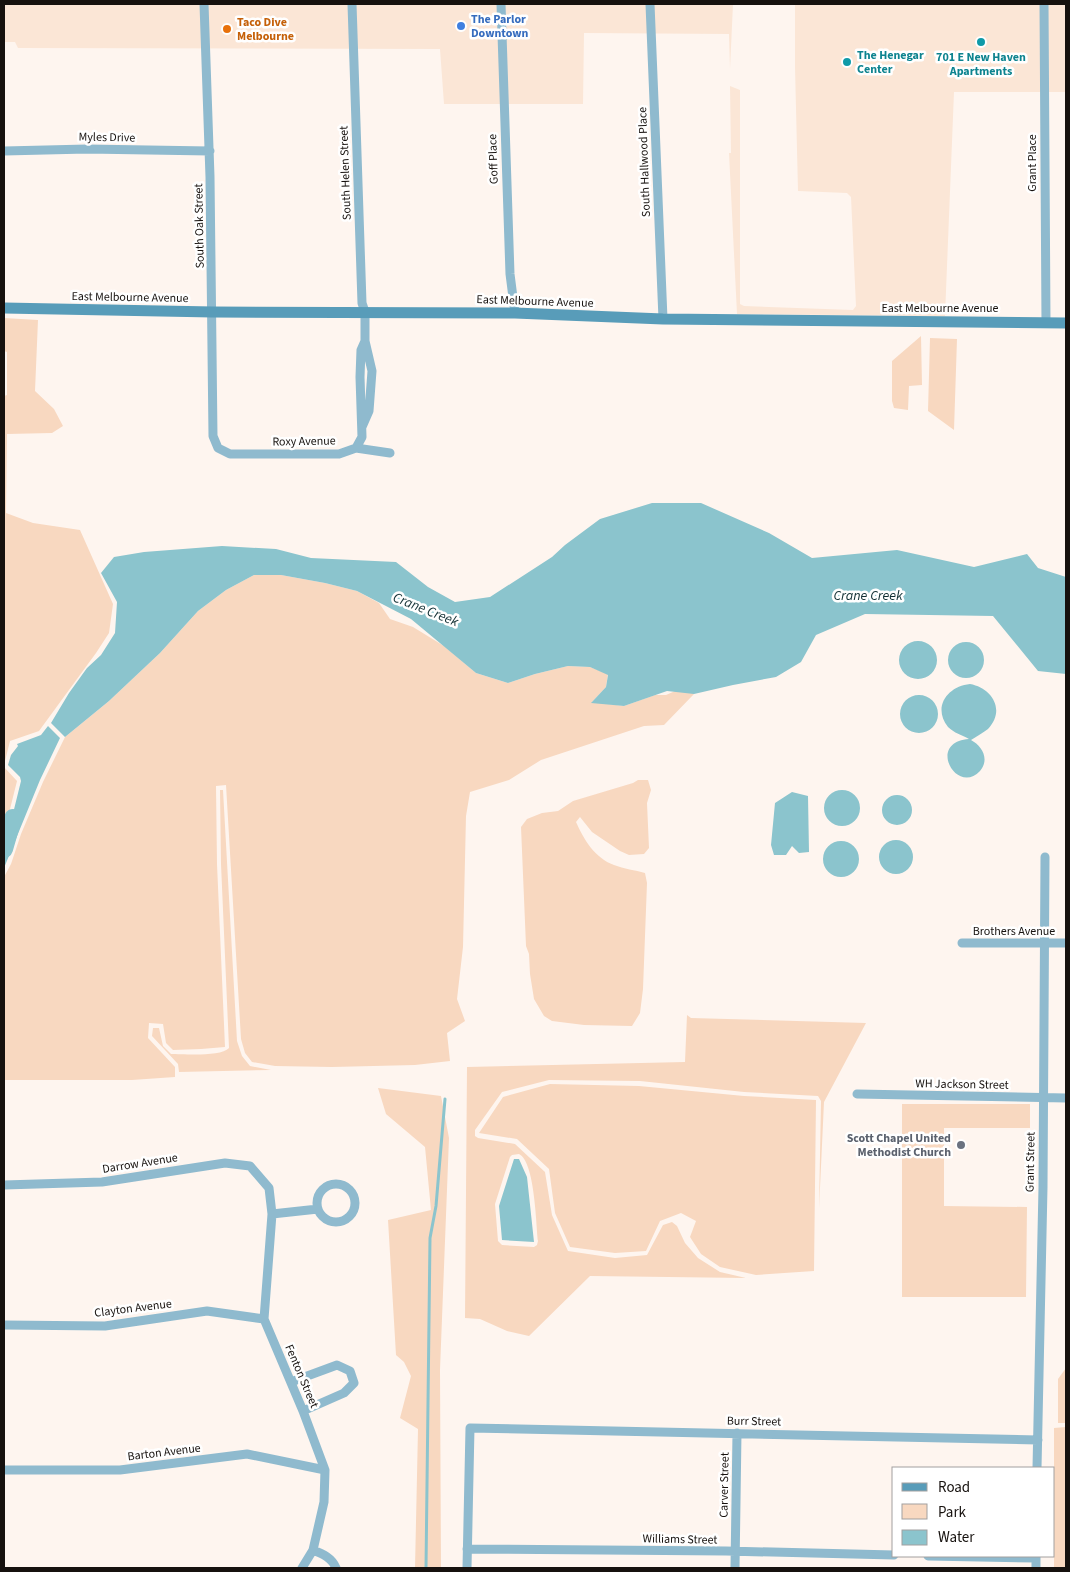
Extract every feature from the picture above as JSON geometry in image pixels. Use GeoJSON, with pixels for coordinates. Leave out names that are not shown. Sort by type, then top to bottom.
{"type":"FeatureCollection","features":[{"type":"Feature","properties":{"kind":"street","name":"South Oak Street"},"geometry":{"type":"LineString","coordinates":[[204,4],[210,151],[214,436],[218,448]]}},
{"type":"Feature","properties":{"kind":"street","name":"South Helen Street"},"geometry":{"type":"LineString","coordinates":[[352,4],[362,303],[365,312],[365,341],[361,350],[360,377],[362,436],[356,448]]}},
{"type":"Feature","properties":{"kind":"street","name":"Goff Place"},"geometry":{"type":"LineString","coordinates":[[501,4],[510,274],[515,313]]}},
{"type":"Feature","properties":{"kind":"street","name":"South Hallwood Place"},"geometry":{"type":"LineString","coordinates":[[650,4],[663,319]]}},
{"type":"Feature","properties":{"kind":"street","name":"Grant Place"},"geometry":{"type":"LineString","coordinates":[[1044,4],[1046,323]]}},
{"type":"Feature","properties":{"kind":"street","name":"Myles Drive"},"geometry":{"type":"LineString","coordinates":[[4,151],[88,149],[210,151]]}},
{"type":"Feature","properties":{"kind":"street","name":"East Melbourne Avenue"},"geometry":{"type":"LineString","coordinates":[[4,308],[213,312],[515,313],[663,319],[1066,323]]}},
{"type":"Feature","properties":{"kind":"street","name":"Roxy Avenue"},"geometry":{"type":"LineString","coordinates":[[218,448],[230,454],[339,454],[356,448],[390,453]]}},
{"type":"Feature","properties":{"kind":"street","name":"Grant Street"},"geometry":{"type":"LineString","coordinates":[[1037,1467],[1043,1098],[1044,857]]}},
{"type":"Feature","properties":{"kind":"street","name":"Brothers Avenue"},"geometry":{"type":"LineString","coordinates":[[962,943],[1066,943]]}},
{"type":"Feature","properties":{"kind":"street","name":"WH Jackson Street"},"geometry":{"type":"LineString","coordinates":[[857,1094],[1066,1098]]}},
{"type":"Feature","properties":{"kind":"street","name":"Darrow Avenue"},"geometry":{"type":"LineString","coordinates":[[4,1185],[102,1182],[225,1163],[250,1166],[269,1188]]}},
{"type":"Feature","properties":{"kind":"street"},"geometry":{"type":"LineString","coordinates":[[336,1184],[347,1187],[354,1198],[353,1210],[344,1220],[332,1221],[326,1219],[318,1209],[317,1199],[320,1191],[330,1185],[336,1184]]}},
{"type":"Feature","properties":{"kind":"street","name":"Fenton Street"},"geometry":{"type":"LineString","coordinates":[[269,1188],[272,1214],[264,1319],[304,1411],[325,1470],[324,1502],[313,1550],[302,1568]]}},
{"type":"Feature","properties":{"kind":"street"},"geometry":{"type":"LineString","coordinates":[[272,1214],[318,1209]]}},
{"type":"Feature","properties":{"kind":"street","name":"Clayton Avenue"},"geometry":{"type":"LineString","coordinates":[[4,1325],[105,1326],[207,1311],[264,1319]]}},
{"type":"Feature","properties":{"kind":"street"},"geometry":{"type":"LineString","coordinates":[[292,1382],[337,1365],[350,1371],[354,1383],[344,1393],[304,1411]]}},
{"type":"Feature","properties":{"kind":"street","name":"Burr Street"},"geometry":{"type":"LineString","coordinates":[[467,1549],[470,1428],[1038,1440]]}},
{"type":"Feature","properties":{"kind":"street","name":"Carver Street"},"geometry":{"type":"LineString","coordinates":[[735,1568],[737,1433]]}},
{"type":"Feature","properties":{"kind":"street","name":"Barton Avenue"},"geometry":{"type":"LineString","coordinates":[[4,1470],[120,1470],[247,1454],[325,1470]]}},
{"type":"Feature","properties":{"kind":"street"},"geometry":{"type":"LineString","coordinates":[[467,1549],[467,1568]]}},
{"type":"Feature","properties":{"kind":"street","name":"Williams Street"},"geometry":{"type":"LineString","coordinates":[[467,1549],[892,1555]]}},
{"type":"Feature","properties":{"kind":"street"},"geometry":{"type":"LineString","coordinates":[[313,1550],[326,1556],[335,1564],[336,1568]]}},
{"type":"Feature","properties":{"kind":"street"},"geometry":{"type":"LineString","coordinates":[[1036,1557],[1036,1568]]}},
{"type":"Feature","properties":{"kind":"shaded area"},"geometry":{"type":"Polygon","coordinates":[[[4,4],[733,4],[730,69],[729,34],[584,33],[583,104],[444,104],[440,49],[18,48],[15,42],[4,42],[4,4]]]}},
{"type":"Feature","properties":{"kind":"shaded area"},"geometry":{"type":"Polygon","coordinates":[[[795,4],[1066,4],[1066,92],[954,92],[945,316],[737,314],[729,153],[731,153],[730,86],[740,90],[740,304],[744,306],[853,310],[856,306],[851,197],[847,193],[798,191],[795,4]]]}},
{"type":"Feature","properties":{"kind":"green space"},"geometry":{"type":"Polygon","coordinates":[[[4,318],[38,320],[35,391],[54,409],[63,426],[52,433],[7,434],[6,513],[33,523],[80,530],[113,604],[109,633],[96,653],[39,731],[10,741],[4,765],[4,396],[7,395],[7,352],[4,351],[4,318]]]}},
{"type":"Feature","properties":{"kind":"green space"},"geometry":{"type":"Polygon","coordinates":[[[921,336],[922,385],[909,386],[908,410],[894,408],[892,401],[892,361],[921,336]]]}},
{"type":"Feature","properties":{"kind":"green space"},"geometry":{"type":"Polygon","coordinates":[[[930,338],[957,339],[954,430],[928,411],[930,338]]]}},
{"type":"Feature","properties":{"kind":"green space"},"geometry":{"type":"Polygon","coordinates":[[[254,575],[281,575],[357,591],[379,603],[390,619],[413,627],[444,646],[476,673],[508,683],[568,666],[590,667],[608,674],[606,687],[592,702],[624,706],[655,695],[666,695],[682,688],[693,687],[694,694],[664,725],[644,726],[541,760],[509,780],[470,792],[466,816],[463,947],[457,999],[465,1021],[447,1033],[450,1061],[415,1065],[332,1067],[275,1066],[252,1062],[245,1053],[241,1039],[226,785],[216,786],[217,864],[225,1047],[173,1050],[166,1043],[163,1024],[149,1023],[148,1038],[175,1067],[175,1077],[132,1080],[4,1080],[4,877],[11,864],[21,834],[43,782],[65,737],[109,701],[160,653],[198,611],[226,590],[254,575]]]}},
{"type":"Feature","properties":{"kind":"green space"},"geometry":{"type":"Polygon","coordinates":[[[4,767],[17,781],[4,833],[4,767]]]}},
{"type":"Feature","properties":{"kind":"green space"},"geometry":{"type":"Polygon","coordinates":[[[638,780],[648,780],[651,790],[647,803],[649,848],[644,854],[629,855],[620,851],[592,832],[580,817],[576,822],[587,842],[601,858],[618,866],[645,873],[647,883],[643,989],[640,1013],[632,1026],[584,1025],[552,1021],[544,1016],[534,999],[530,974],[529,954],[526,946],[521,827],[527,819],[542,813],[558,811],[573,801],[638,780]]]}},
{"type":"Feature","properties":{"kind":"green space"},"geometry":{"type":"Polygon","coordinates":[[[220,790],[223,790],[237,1041],[242,1056],[250,1066],[271,1070],[179,1072],[178,1064],[152,1036],[153,1028],[159,1028],[163,1046],[171,1054],[211,1054],[225,1051],[229,1048],[221,864],[220,790]]]}},
{"type":"Feature","properties":{"kind":"green space"},"geometry":{"type":"Polygon","coordinates":[[[687,1015],[691,1018],[866,1023],[824,1102],[819,1209],[821,1101],[818,1096],[744,1092],[640,1081],[549,1080],[502,1092],[475,1130],[475,1136],[515,1144],[545,1172],[552,1215],[568,1251],[615,1258],[647,1255],[663,1225],[672,1222],[677,1226],[685,1243],[698,1258],[720,1272],[746,1278],[590,1276],[529,1336],[507,1331],[480,1319],[465,1318],[467,1067],[685,1062],[687,1015]],[[519,1154],[510,1157],[495,1204],[498,1241],[502,1245],[534,1247],[537,1245],[534,1194],[532,1181],[524,1159],[519,1154]]]}},
{"type":"Feature","properties":{"kind":"green space"},"geometry":{"type":"Polygon","coordinates":[[[550,1084],[639,1086],[744,1096],[816,1100],[814,1271],[756,1275],[720,1267],[701,1254],[690,1237],[696,1221],[681,1213],[660,1221],[646,1251],[615,1253],[570,1247],[555,1213],[549,1169],[517,1139],[479,1133],[503,1097],[550,1084]]]}},
{"type":"Feature","properties":{"kind":"green space"},"geometry":{"type":"Polygon","coordinates":[[[378,1088],[441,1096],[449,1138],[440,1370],[441,1568],[415,1568],[418,1429],[400,1418],[411,1376],[404,1362],[396,1355],[388,1220],[431,1210],[425,1147],[386,1114],[378,1088]]]}},
{"type":"Feature","properties":{"kind":"green space"},"geometry":{"type":"Polygon","coordinates":[[[902,1104],[1030,1104],[1030,1128],[944,1128],[944,1206],[1027,1207],[1026,1297],[902,1297],[902,1104]]]}},
{"type":"Feature","properties":{"kind":"green space"},"geometry":{"type":"Polygon","coordinates":[[[1066,1368],[1066,1423],[1058,1423],[1058,1379],[1066,1368]]]}},
{"type":"Feature","properties":{"kind":"green space"},"geometry":{"type":"Polygon","coordinates":[[[1066,1427],[1066,1568],[1054,1568],[1054,1428],[1066,1427]]]}},
{"type":"Feature","properties":{"kind":"water"},"geometry":{"type":"Polygon","coordinates":[[[652,503],[701,503],[769,533],[812,558],[897,550],[974,567],[1027,554],[1038,568],[1066,577],[1066,674],[1038,671],[993,616],[865,614],[816,635],[801,662],[776,677],[694,694],[667,691],[624,706],[591,703],[606,687],[608,675],[590,667],[568,666],[508,683],[476,673],[411,619],[357,591],[281,575],[254,575],[226,590],[198,611],[160,653],[109,701],[65,737],[51,723],[69,693],[87,668],[101,655],[115,633],[117,602],[101,573],[114,557],[144,552],[222,546],[276,549],[311,558],[396,562],[428,587],[455,602],[490,597],[552,557],[600,519],[652,503]]]}},
{"type":"Feature","properties":{"kind":"water"},"geometry":{"type":"Polygon","coordinates":[[[918,641],[932,646],[937,660],[932,674],[918,679],[904,674],[899,660],[904,646],[918,641]]]}},
{"type":"Feature","properties":{"kind":"water"},"geometry":{"type":"Polygon","coordinates":[[[966,642],[978,648],[984,660],[978,672],[966,678],[954,672],[948,660],[954,648],[966,642]]]}},
{"type":"Feature","properties":{"kind":"water"},"geometry":{"type":"Polygon","coordinates":[[[970,684],[978,686],[990,695],[996,707],[996,715],[988,729],[971,740],[983,753],[983,766],[980,771],[971,777],[963,777],[955,773],[950,766],[949,749],[956,742],[969,739],[948,727],[943,719],[942,705],[949,693],[970,684]]]}},
{"type":"Feature","properties":{"kind":"water"},"geometry":{"type":"Polygon","coordinates":[[[919,695],[932,701],[938,714],[932,727],[919,733],[906,727],[900,714],[906,701],[919,695]]]}},
{"type":"Feature","properties":{"kind":"water"},"geometry":{"type":"Polygon","coordinates":[[[48,726],[60,738],[40,780],[4,868],[4,850],[21,781],[20,777],[8,765],[11,755],[18,746],[17,744],[41,735],[48,726]]]}},
{"type":"Feature","properties":{"kind":"water"},"geometry":{"type":"Polygon","coordinates":[[[842,790],[854,796],[860,808],[854,820],[842,826],[830,820],[824,808],[830,796],[842,790]]]}},
{"type":"Feature","properties":{"kind":"water"},"geometry":{"type":"Polygon","coordinates":[[[792,792],[808,796],[809,852],[799,853],[792,846],[786,855],[774,855],[771,845],[775,803],[792,792]]]}},
{"type":"Feature","properties":{"kind":"water"},"geometry":{"type":"Polygon","coordinates":[[[897,795],[908,799],[912,810],[908,821],[897,825],[886,821],[882,810],[886,799],[897,795]]]}},
{"type":"Feature","properties":{"kind":"water"},"geometry":{"type":"Polygon","coordinates":[[[896,840],[908,845],[913,857],[908,869],[896,874],[884,869],[879,857],[884,845],[896,840]]]}},
{"type":"Feature","properties":{"kind":"water"},"geometry":{"type":"Polygon","coordinates":[[[841,841],[848,842],[854,846],[858,852],[858,866],[854,872],[848,876],[841,877],[834,876],[828,872],[824,866],[823,859],[824,852],[828,846],[834,842],[841,841]]]}},
{"type":"Feature","properties":{"kind":"water"},"geometry":{"type":"Polygon","coordinates":[[[514,1159],[519,1159],[527,1177],[534,1242],[502,1240],[499,1206],[514,1159]]]}},
{"type":"Feature","properties":{"kind":"waterway","name":"Crane Creek"},"geometry":{"type":"LineString","coordinates":[[4,849],[13,818]]}},
{"type":"Feature","properties":{"kind":"waterway"},"geometry":{"type":"LineString","coordinates":[[426,1568],[430,1238],[436,1206],[445,1099]]}},
{"type":"Feature","properties":{"kind":"place","name":"The Parlor Downtown"},"geometry":{"type":"Point","coordinates":[461,26]}},
{"type":"Feature","properties":{"kind":"place","name":"Taco Dive Melbourne"},"geometry":{"type":"Point","coordinates":[227,29]}},
{"type":"Feature","properties":{"kind":"place","name":"701 E New Haven Apartments"},"geometry":{"type":"Point","coordinates":[981,42]}},
{"type":"Feature","properties":{"kind":"place","name":"The Henegar Center"},"geometry":{"type":"Point","coordinates":[847,62]}},
{"type":"Feature","properties":{"kind":"place","name":"Scott Chapel United Methodist Church"},"geometry":{"type":"Point","coordinates":[961,1145]}}]}
